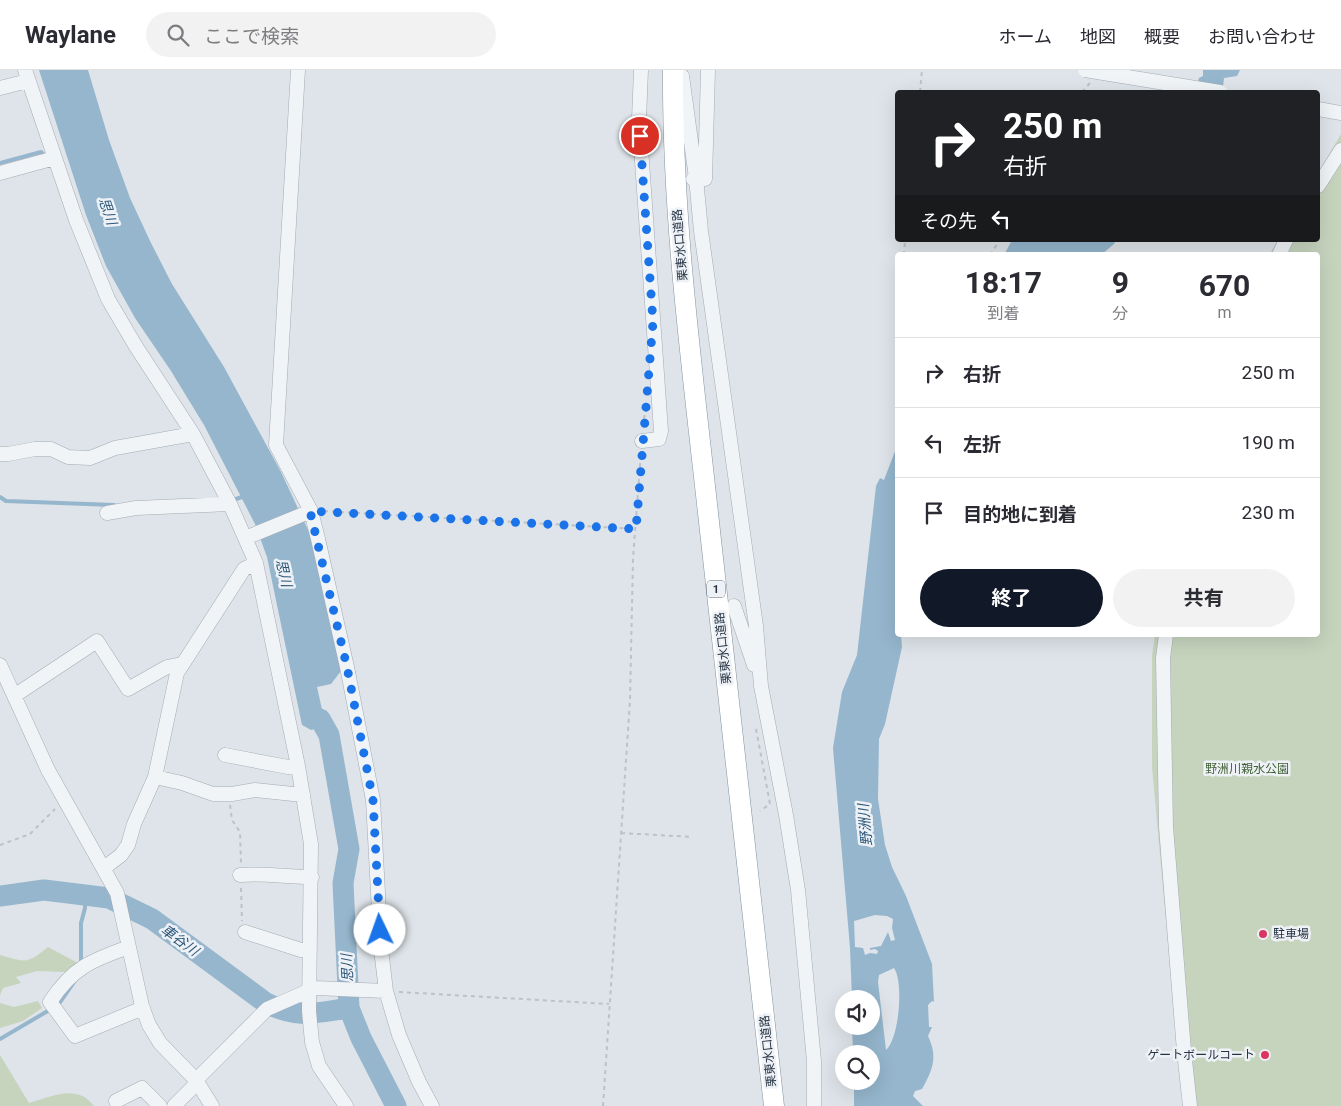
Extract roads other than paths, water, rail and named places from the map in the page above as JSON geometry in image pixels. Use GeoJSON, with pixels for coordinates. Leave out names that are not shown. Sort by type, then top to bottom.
{"type":"FeatureCollection","features":[{"type":"Feature","properties":{"kind":"highway","name":"栗東水口道路"},"geometry":{"type":"LineString","coordinates":[[677,73],[675,181],[689,345],[774,1106]]}},
{"type":"Feature","properties":{"kind":"street"},"geometry":{"type":"LineString","coordinates":[[298,70],[276,445],[307,512],[347,667],[373,800],[384,991],[399,1036],[419,1082],[432,1106]]}},
{"type":"Feature","properties":{"kind":"street"},"geometry":{"type":"LineString","coordinates":[[641,70],[641,146],[661,431],[659,439],[642,442]]}},
{"type":"Feature","properties":{"kind":"street"},"geometry":{"type":"LineString","coordinates":[[675,181],[696,178],[705,179],[708,70]]}},
{"type":"Feature","properties":{"kind":"street"},"geometry":{"type":"LineString","coordinates":[[1086,70],[1208,90]]}},
{"type":"Feature","properties":{"kind":"street"},"geometry":{"type":"LineString","coordinates":[[677,73],[696,178],[701,232],[756,626],[761,686],[786,815],[798,890],[814,1061],[814,1106]]}},
{"type":"Feature","properties":{"kind":"street"},"geometry":{"type":"LineString","coordinates":[[0,88],[27,75],[76,220],[108,299],[193,434],[248,537],[263,592],[304,795],[311,844],[310,950],[312,989],[309,1016],[312,1042],[319,1066],[346,1106]]}},
{"type":"Feature","properties":{"kind":"street"},"geometry":{"type":"LineString","coordinates":[[1320,109],[1341,113]]}},
{"type":"Feature","properties":{"kind":"street"},"geometry":{"type":"LineString","coordinates":[[1320,183],[1341,150]]}},
{"type":"Feature","properties":{"kind":"street"},"geometry":{"type":"LineString","coordinates":[[0,173],[55,158]]}},
{"type":"Feature","properties":{"kind":"street"},"geometry":{"type":"LineString","coordinates":[[0,454],[35,449],[51,449],[68,457],[90,458],[115,448],[193,434]]}},
{"type":"Feature","properties":{"kind":"street"},"geometry":{"type":"LineString","coordinates":[[107,513],[136,508],[230,504]]}},
{"type":"Feature","properties":{"kind":"street"},"geometry":{"type":"LineString","coordinates":[[248,537],[307,512]]}},
{"type":"Feature","properties":{"kind":"street"},"geometry":{"type":"LineString","coordinates":[[104,868],[121,856],[128,845],[134,824],[155,777],[177,672],[244,569],[256,563]]}},
{"type":"Feature","properties":{"kind":"street"},"geometry":{"type":"LineString","coordinates":[[734,606],[761,686]]}},
{"type":"Feature","properties":{"kind":"street"},"geometry":{"type":"LineString","coordinates":[[1166,637],[1163,658],[1166,827],[1190,1106]]}},
{"type":"Feature","properties":{"kind":"street"},"geometry":{"type":"LineString","coordinates":[[14,696],[97,641],[128,689],[168,667],[182,664]]}},
{"type":"Feature","properties":{"kind":"street"},"geometry":{"type":"LineString","coordinates":[[0,665],[48,770],[117,893],[143,1008],[149,1025],[160,1043],[197,1082],[212,1106]]}},
{"type":"Feature","properties":{"kind":"street"},"geometry":{"type":"LineString","coordinates":[[225,755],[288,767],[298,766]]}},
{"type":"Feature","properties":{"kind":"street"},"geometry":{"type":"LineString","coordinates":[[155,777],[182,783],[213,794],[232,794],[255,790],[304,795]]}},
{"type":"Feature","properties":{"kind":"street"},"geometry":{"type":"LineString","coordinates":[[240,875],[312,877]]}},
{"type":"Feature","properties":{"kind":"street"},"geometry":{"type":"LineString","coordinates":[[245,932],[301,950],[310,950]]}},
{"type":"Feature","properties":{"kind":"street"},"geometry":{"type":"LineString","coordinates":[[129,947],[98,958],[78,970],[62,983],[50,1002],[75,1036],[143,1008]]}},
{"type":"Feature","properties":{"kind":"street"},"geometry":{"type":"LineString","coordinates":[[174,1106],[272,1006],[312,989],[384,991]]}},
{"type":"Feature","properties":{"kind":"street"},"geometry":{"type":"LineString","coordinates":[[116,1101],[142,1088],[160,1106]]}},
{"type":"Feature","properties":{"kind":"water"},"geometry":{"type":"Polygon","coordinates":[[[39,70],[88,70],[109,140],[130,198],[151,243],[172,284],[224,367],[281,472],[310,534],[341,671],[331,684],[317,687],[325,723],[331,734],[332,747],[319,728],[311,730],[302,725],[267,557],[255,524],[204,425],[171,371],[135,318],[106,266],[86,215],[39,70]]]}},
{"type":"Feature","properties":{"kind":"water"},"geometry":{"type":"Polygon","coordinates":[[[1203,70],[1240,70],[1237,76],[1224,78],[1223,87],[1198,82],[1199,78],[1203,76],[1203,70]]]}},
{"type":"Feature","properties":{"kind":"water"},"geometry":{"type":"Polygon","coordinates":[[[1011,242],[1115,242],[1105,252],[1006,252],[1011,242]]]}},
{"type":"Feature","properties":{"kind":"water","name":"野洲川"},"geometry":{"type":"Polygon","coordinates":[[[895,451],[895,637],[901,637],[902,647],[885,724],[879,739],[878,799],[885,845],[892,867],[906,896],[932,964],[934,1002],[932,1001],[928,1005],[929,1027],[932,1027],[928,1036],[933,1050],[933,1063],[922,1089],[915,1091],[913,1096],[923,1106],[854,1106],[854,1090],[880,1090],[880,1045],[853,1045],[852,1035],[880,1035],[880,999],[886,1050],[894,1035],[899,1010],[899,985],[894,968],[879,975],[879,990],[852,990],[850,948],[833,748],[842,692],[857,655],[876,486],[880,478],[884,480],[895,451]],[[875,915],[854,921],[855,947],[863,948],[865,955],[870,953],[877,954],[878,951],[875,949],[870,950],[870,948],[881,946],[888,932],[891,941],[895,940],[892,928],[893,919],[887,916],[875,915]]]}},
{"type":"Feature","properties":{"kind":"waterway"},"geometry":{"type":"LineString","coordinates":[[0,163],[41,152],[43,154]]}},
{"type":"Feature","properties":{"kind":"waterway"},"geometry":{"type":"LineString","coordinates":[[0,497],[6,501],[114,505]]}},
{"type":"Feature","properties":{"kind":"waterway"},"geometry":{"type":"LineString","coordinates":[[236,499],[242,497],[246,499]]}},
{"type":"Feature","properties":{"kind":"waterway","name":"思川"},"geometry":{"type":"LineString","coordinates":[[320,719],[329,735],[349,849],[343,883],[349,1008],[361,1038],[396,1106]]}},
{"type":"Feature","properties":{"kind":"waterway","name":"車谷川"},"geometry":{"type":"LineString","coordinates":[[0,896],[44,890],[109,898],[152,919],[266,1003],[297,1013],[316,1013],[349,1008]]}},
{"type":"Feature","properties":{"kind":"waterway"},"geometry":{"type":"LineString","coordinates":[[81,964],[81,923],[85,902],[90,896]]}},
{"type":"Feature","properties":{"kind":"waterway"},"geometry":{"type":"LineString","coordinates":[[0,1039],[58,1005],[74,982]]}},
{"type":"Feature","properties":{"kind":"place","name":"駐車場"},"geometry":{"type":"Point","coordinates":[1263,934]}},
{"type":"Feature","properties":{"kind":"place","name":"ゲートボールコート"},"geometry":{"type":"Point","coordinates":[1265,1055]}},
{"type":"Feature","properties":{"kind":"park label","name":"野洲川親水公園"},"geometry":{"type":"Point","coordinates":[1247,769]}}]}
